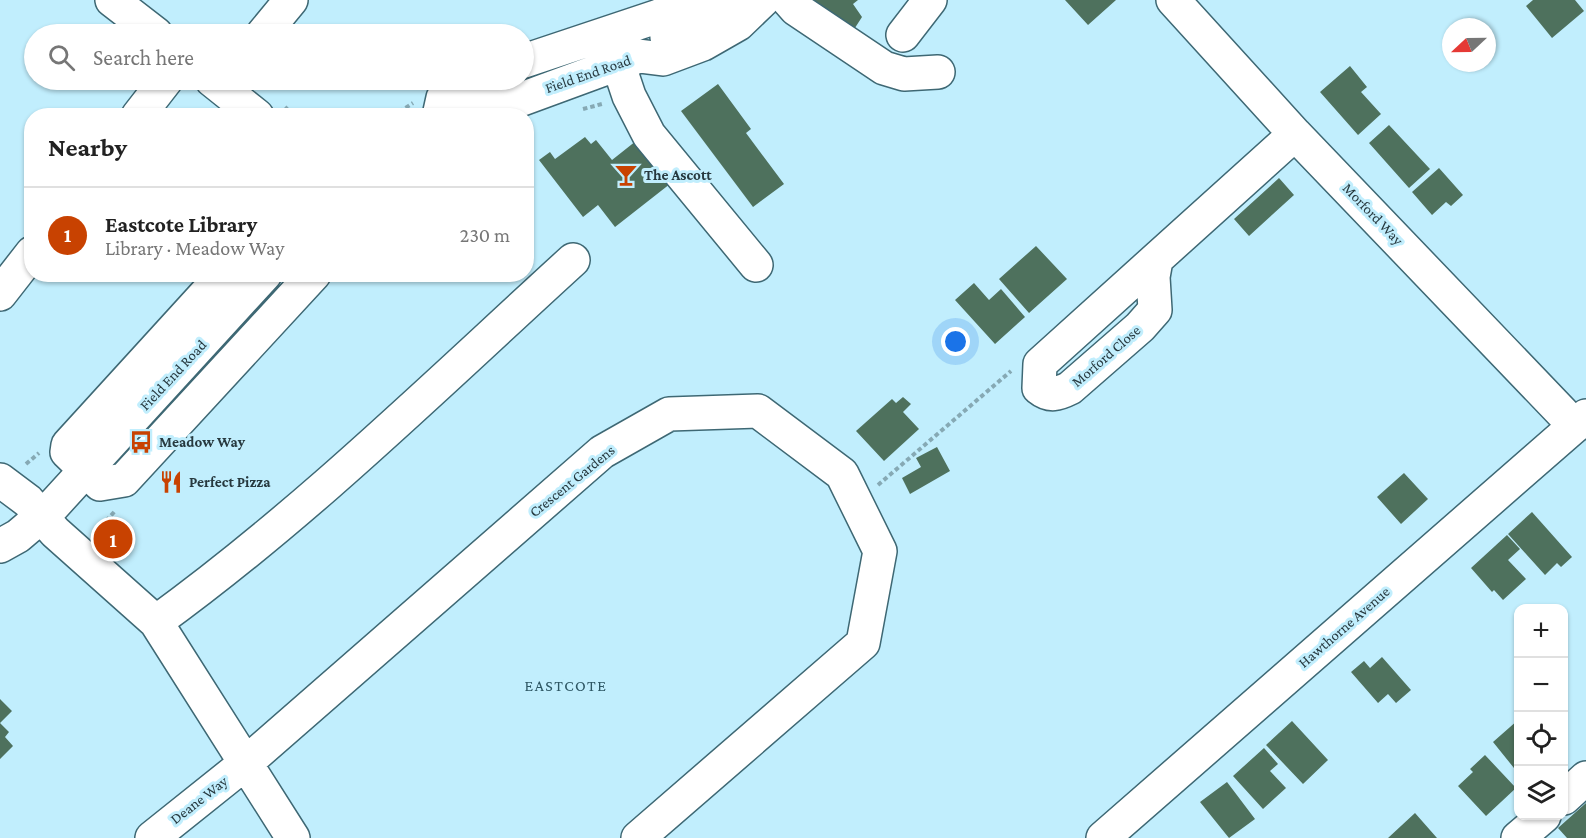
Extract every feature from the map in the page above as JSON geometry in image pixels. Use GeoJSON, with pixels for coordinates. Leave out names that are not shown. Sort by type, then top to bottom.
{"type":"FeatureCollection","features":[{"type":"Feature","properties":{"kind":"street"},"geometry":{"type":"LineString","coordinates":[[112,0],[143,24]]}},
{"type":"Feature","properties":{"kind":"street"},"geometry":{"type":"LineString","coordinates":[[271,24],[291,0]]}},
{"type":"Feature","properties":{"kind":"street"},"geometry":{"type":"LineString","coordinates":[[534,58],[665,25],[689,0]]}},
{"type":"Feature","properties":{"kind":"street","name":"Field End Road"},"geometry":{"type":"LineString","coordinates":[[506,108],[629,60],[654,43],[665,25],[731,0]]}},
{"type":"Feature","properties":{"kind":"street","name":"Field End Road"},"geometry":{"type":"LineString","coordinates":[[629,60],[663,59],[703,44],[738,24],[763,0]]}},
{"type":"Feature","properties":{"kind":"street"},"geometry":{"type":"LineString","coordinates":[[788,0],[796,9],[884,68],[904,74],[938,72]]}},
{"type":"Feature","properties":{"kind":"street"},"geometry":{"type":"LineString","coordinates":[[903,35],[930,0]]}},
{"type":"Feature","properties":{"kind":"street","name":"Morford Way"},"geometry":{"type":"LineString","coordinates":[[1173,0],[1295,134],[1581,421]]}},
{"type":"Feature","properties":{"kind":"street"},"geometry":{"type":"LineString","coordinates":[[629,60],[629,96],[649,135],[756,265]]}},
{"type":"Feature","properties":{"kind":"street"},"geometry":{"type":"LineString","coordinates":[[144,108],[158,90]]}},
{"type":"Feature","properties":{"kind":"street"},"geometry":{"type":"LineString","coordinates":[[228,90],[248,108]]}},
{"type":"Feature","properties":{"kind":"street"},"geometry":{"type":"LineString","coordinates":[[440,108],[442,98],[453,90]]}},
{"type":"Feature","properties":{"kind":"street"},"geometry":{"type":"LineString","coordinates":[[1038,377],[1040,364],[1295,134]]}},
{"type":"Feature","properties":{"kind":"street"},"geometry":{"type":"LineString","coordinates":[[156,622],[225,572],[306,502],[573,260]]}},
{"type":"Feature","properties":{"kind":"street"},"geometry":{"type":"LineString","coordinates":[[0,294],[24,263]]}},
{"type":"Feature","properties":{"kind":"street","name":"Field End Road"},"geometry":{"type":"LineString","coordinates":[[0,546],[18,536],[40,517],[84,471],[244,282]]}},
{"type":"Feature","properties":{"kind":"street"},"geometry":{"type":"LineString","coordinates":[[248,282],[275,316]]}},
{"type":"Feature","properties":{"kind":"street"},"geometry":{"type":"LineString","coordinates":[[84,471],[99,484],[124,480],[307,282]]}},
{"type":"Feature","properties":{"kind":"street","name":"Crescent Gardens"},"geometry":{"type":"LineString","coordinates":[[247,762],[602,452],[669,414],[758,411],[842,474],[858,502],[880,551],[863,643],[638,838]]}},
{"type":"Feature","properties":{"kind":"street","name":"Hawthorne Avenue"},"geometry":{"type":"LineString","coordinates":[[1103,838],[1581,421]]}},
{"type":"Feature","properties":{"kind":"street"},"geometry":{"type":"LineString","coordinates":[[0,480],[28,501],[40,517],[156,622],[294,838]]}},
{"type":"Feature","properties":{"kind":"street","name":"Deane Way"},"geometry":{"type":"LineString","coordinates":[[152,838],[247,762]]}},
{"type":"Feature","properties":{"kind":"street"},"geometry":{"type":"LineString","coordinates":[[1568,794],[1586,778]]}},
{"type":"Feature","properties":{"kind":"street"},"geometry":{"type":"LineString","coordinates":[[1518,838],[1539,820]]}},
{"type":"Feature","properties":{"kind":"path"},"geometry":{"type":"LineString","coordinates":[[858,502],[1009,371],[1038,377]]}},
{"type":"Feature","properties":{"kind":"building"},"geometry":{"type":"Polygon","coordinates":[[[810,0],[858,0],[853,4],[862,17],[851,34],[810,0]]]}},
{"type":"Feature","properties":{"kind":"building"},"geometry":{"type":"Polygon","coordinates":[[[1065,0],[1116,0],[1088,25],[1065,0]]]}},
{"type":"Feature","properties":{"kind":"building"},"geometry":{"type":"Polygon","coordinates":[[[1533,0],[1575,0],[1584,11],[1552,38],[1526,6],[1533,0]]]}},
{"type":"Feature","properties":{"kind":"building"},"geometry":{"type":"Polygon","coordinates":[[[1350,66],[1367,87],[1361,92],[1381,114],[1358,135],[1320,92],[1350,66]]]}},
{"type":"Feature","properties":{"kind":"building"},"geometry":{"type":"Polygon","coordinates":[[[718,84],[751,129],[746,133],[784,184],[753,207],[681,111],[718,84]]]}},
{"type":"Feature","properties":{"kind":"building"},"geometry":{"type":"Polygon","coordinates":[[[1389,125],[1430,169],[1409,188],[1369,143],[1389,125]]]}},
{"type":"Feature","properties":{"kind":"building"},"geometry":{"type":"Polygon","coordinates":[[[585,137],[591,144],[596,140],[612,160],[641,137],[675,180],[615,227],[598,205],[583,217],[539,160],[550,152],[555,159],[585,137]]]}},
{"type":"Feature","properties":{"kind":"building"},"geometry":{"type":"Polygon","coordinates":[[[1439,168],[1463,195],[1451,206],[1446,202],[1432,215],[1412,192],[1439,168]]]}},
{"type":"Feature","properties":{"kind":"building"},"geometry":{"type":"Polygon","coordinates":[[[1279,178],[1294,195],[1249,236],[1234,219],[1279,178]]]}},
{"type":"Feature","properties":{"kind":"building"},"geometry":{"type":"Polygon","coordinates":[[[1036,246],[1067,279],[1029,313],[999,279],[1036,246]]]}},
{"type":"Feature","properties":{"kind":"building"},"geometry":{"type":"Polygon","coordinates":[[[974,283],[989,300],[1001,289],[1025,317],[995,344],[955,300],[974,283]]]}},
{"type":"Feature","properties":{"kind":"building"},"geometry":{"type":"Polygon","coordinates":[[[903,397],[911,404],[903,412],[919,429],[884,461],[856,431],[892,399],[896,403],[903,397]]]}},
{"type":"Feature","properties":{"kind":"building"},"geometry":{"type":"Polygon","coordinates":[[[937,447],[950,471],[910,494],[902,478],[921,467],[916,458],[937,447]]]}},
{"type":"Feature","properties":{"kind":"building"},"geometry":{"type":"Polygon","coordinates":[[[1404,473],[1428,499],[1401,524],[1377,497],[1404,473]]]}},
{"type":"Feature","properties":{"kind":"building"},"geometry":{"type":"Polygon","coordinates":[[[1532,512],[1572,557],[1561,567],[1557,563],[1545,575],[1508,534],[1532,512]]]}},
{"type":"Feature","properties":{"kind":"building"},"geometry":{"type":"Polygon","coordinates":[[[1507,535],[1520,549],[1508,560],[1526,579],[1503,600],[1494,590],[1492,592],[1471,568],[1507,535]]]}},
{"type":"Feature","properties":{"kind":"building"},"geometry":{"type":"Polygon","coordinates":[[[1382,657],[1411,690],[1396,703],[1388,694],[1378,703],[1351,672],[1364,661],[1370,668],[1382,657]]]}},
{"type":"Feature","properties":{"kind":"building"},"geometry":{"type":"Polygon","coordinates":[[[0,699],[12,711],[0,723],[0,699]]]}},
{"type":"Feature","properties":{"kind":"building"},"geometry":{"type":"Polygon","coordinates":[[[1292,721],[1328,760],[1303,784],[1266,745],[1292,721]]]}},
{"type":"Feature","properties":{"kind":"building"},"geometry":{"type":"Polygon","coordinates":[[[0,723],[9,732],[5,737],[13,746],[0,759],[0,723]]]}},
{"type":"Feature","properties":{"kind":"building"},"geometry":{"type":"Polygon","coordinates":[[[1514,724],[1514,768],[1493,742],[1514,724]]]}},
{"type":"Feature","properties":{"kind":"building"},"geometry":{"type":"Polygon","coordinates":[[[1264,748],[1278,764],[1270,771],[1286,788],[1263,809],[1233,776],[1264,748]]]}},
{"type":"Feature","properties":{"kind":"building"},"geometry":{"type":"Polygon","coordinates":[[[1485,755],[1514,786],[1514,790],[1486,816],[1458,786],[1473,772],[1470,769],[1485,755]]]}},
{"type":"Feature","properties":{"kind":"building"},"geometry":{"type":"Polygon","coordinates":[[[1227,782],[1255,819],[1229,838],[1200,802],[1227,782]]]}},
{"type":"Feature","properties":{"kind":"building"},"geometry":{"type":"Polygon","coordinates":[[[1586,803],[1586,838],[1567,838],[1558,828],[1586,803]]]}},
{"type":"Feature","properties":{"kind":"building"},"geometry":{"type":"Polygon","coordinates":[[[1415,813],[1437,838],[1388,838],[1415,813]]]}},
{"type":"Feature","properties":{"kind":"place","name":"The Ascott"},"geometry":{"type":"Point","coordinates":[626,175]}},
{"type":"Feature","properties":{"kind":"place","name":"Meadow Way"},"geometry":{"type":"Point","coordinates":[141,442]}},
{"type":"Feature","properties":{"kind":"place","name":"Perfect Pizza"},"geometry":{"type":"Point","coordinates":[171,482]}},
{"type":"Feature","properties":{"kind":"place","name":"Eastcote Library"},"geometry":{"type":"Point","coordinates":[113,539]}},
{"type":"Feature","properties":{"kind":"district","name":"EASTCOTE"},"geometry":{"type":"Point","coordinates":[566,685]}}]}
